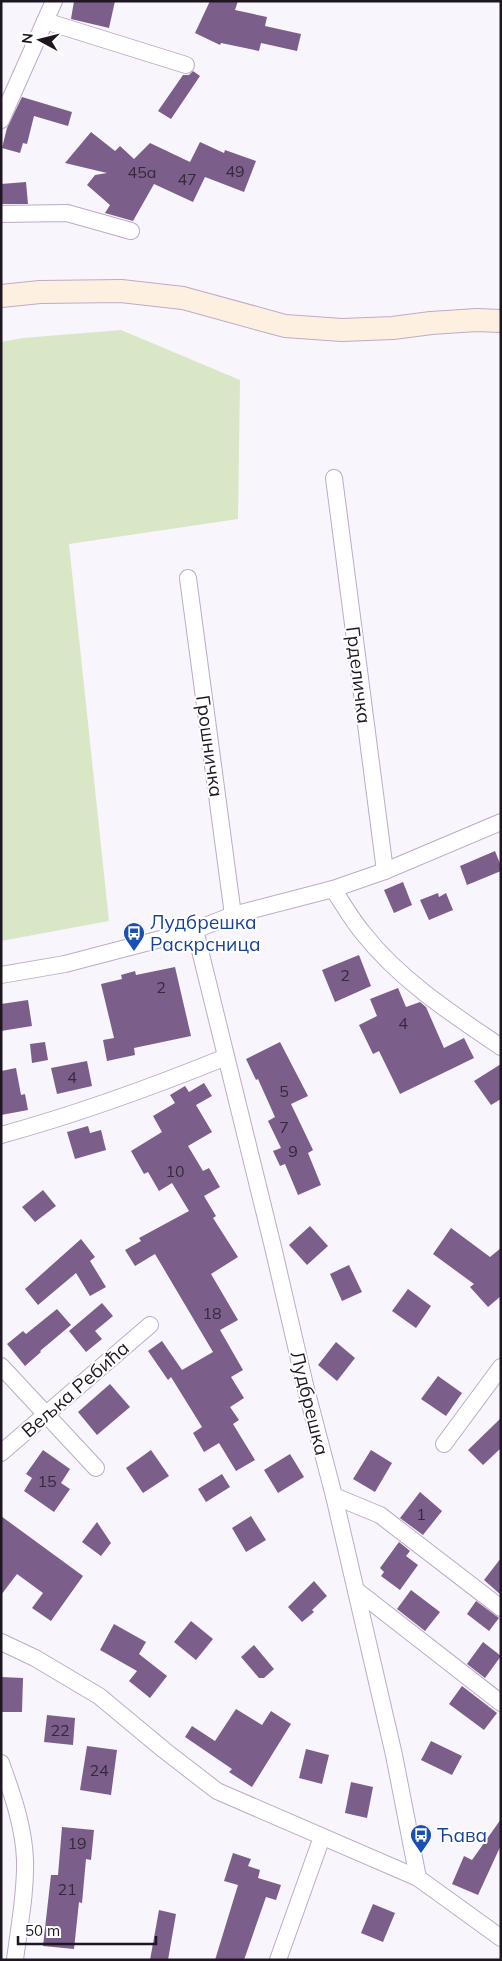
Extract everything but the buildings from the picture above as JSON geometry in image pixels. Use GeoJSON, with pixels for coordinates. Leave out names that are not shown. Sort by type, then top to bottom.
{"type":"FeatureCollection","features":[{"type":"Feature","properties":{"kind":"street"},"geometry":{"type":"LineString","coordinates":[[1,120],[54,1]]}},
{"type":"Feature","properties":{"kind":"street"},"geometry":{"type":"LineString","coordinates":[[44,21],[186,65]]}},
{"type":"Feature","properties":{"kind":"street"},"geometry":{"type":"LineString","coordinates":[[1,214],[67,213],[131,231]]}},
{"type":"Feature","properties":{"kind":"street"},"geometry":{"type":"LineString","coordinates":[[1,296],[40,292],[121,291],[183,298],[285,326],[342,330],[393,328],[477,320],[501,321]]}},
{"type":"Feature","properties":{"kind":"street","name":"Грделичка"},"geometry":{"type":"LineString","coordinates":[[334,478],[385,871]]}},
{"type":"Feature","properties":{"kind":"street","name":"Грошничка"},"geometry":{"type":"LineString","coordinates":[[188,578],[233,915]]}},
{"type":"Feature","properties":{"kind":"street"},"geometry":{"type":"LineString","coordinates":[[1,975],[65,964],[195,930],[233,915],[333,889],[385,871],[501,822]]}},
{"type":"Feature","properties":{"kind":"street"},"geometry":{"type":"LineString","coordinates":[[333,889],[363,934],[398,971],[432,999],[501,1047]]}},
{"type":"Feature","properties":{"kind":"street","name":"Лудбрешка"},"geometry":{"type":"LineString","coordinates":[[195,930],[270,1237],[304,1386],[334,1496],[394,1755],[418,1878]]}},
{"type":"Feature","properties":{"kind":"street"},"geometry":{"type":"LineString","coordinates":[[1,1135],[53,1121],[134,1094],[226,1057]]}},
{"type":"Feature","properties":{"kind":"street","name":"Вељка Ребића"},"geometry":{"type":"LineString","coordinates":[[1,1453],[150,1325]]}},
{"type":"Feature","properties":{"kind":"street"},"geometry":{"type":"LineString","coordinates":[[1,1366],[96,1468]]}},
{"type":"Feature","properties":{"kind":"street"},"geometry":{"type":"LineString","coordinates":[[444,1444],[501,1367]]}},
{"type":"Feature","properties":{"kind":"street"},"geometry":{"type":"LineString","coordinates":[[334,1496],[380,1515],[501,1608]]}},
{"type":"Feature","properties":{"kind":"street"},"geometry":{"type":"LineString","coordinates":[[356,1590],[501,1703]]}},
{"type":"Feature","properties":{"kind":"street"},"geometry":{"type":"LineString","coordinates":[[1,1642],[35,1658],[99,1696],[217,1791],[418,1878],[501,1938]]}},
{"type":"Feature","properties":{"kind":"street"},"geometry":{"type":"LineString","coordinates":[[1,1763],[18,1814],[25,1859],[15,1960]]}},
{"type":"Feature","properties":{"kind":"street"},"geometry":{"type":"LineString","coordinates":[[278,1960],[322,1837]]}},
{"type":"Feature","properties":{"kind":"green space"},"geometry":{"type":"Polygon","coordinates":[[[121,330],[240,380],[238,519],[69,544],[109,921],[1,941],[1,342],[23,338],[121,330]]]}},
{"type":"Feature","properties":{"kind":"place","name":"Лудбрешка Раскрсница"},"geometry":{"type":"Point","coordinates":[134,952]}},
{"type":"Feature","properties":{"kind":"place","name":"Ћава"},"geometry":{"type":"Point","coordinates":[421,1854]}}]}
